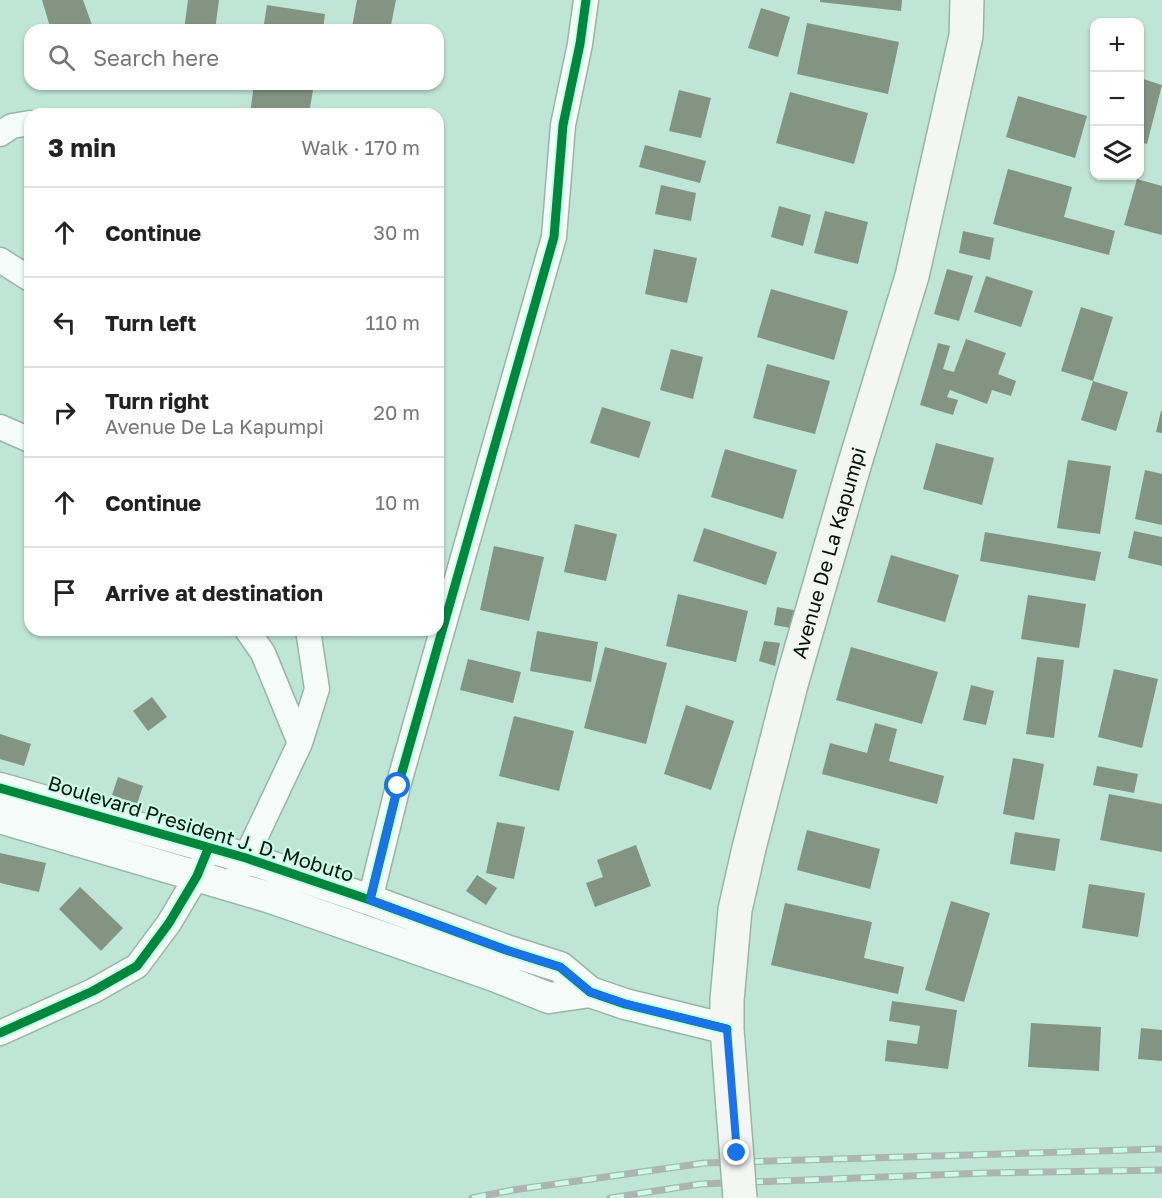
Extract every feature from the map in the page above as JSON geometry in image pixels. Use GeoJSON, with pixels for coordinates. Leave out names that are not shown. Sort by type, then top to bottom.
{"type":"FeatureCollection","features":[{"type":"Feature","properties":{"kind":"main road","name":"Avenue De La Kapumpi"},"geometry":{"type":"LineString","coordinates":[[740,1198],[726,1000],[735,910],[792,681],[912,276],[966,36],[967,0]]}},
{"type":"Feature","properties":{"kind":"street"},"geometry":{"type":"LineString","coordinates":[[444,624],[554,237],[562,125],[580,44],[586,0]]}},
{"type":"Feature","properties":{"kind":"street"},"geometry":{"type":"LineString","coordinates":[[966,36],[979,0]]}},
{"type":"Feature","properties":{"kind":"street"},"geometry":{"type":"LineString","coordinates":[[0,134],[12,126],[24,124]]}},
{"type":"Feature","properties":{"kind":"street"},"geometry":{"type":"LineString","coordinates":[[0,260],[24,275]]}},
{"type":"Feature","properties":{"kind":"street"},"geometry":{"type":"LineString","coordinates":[[0,427],[24,437]]}},
{"type":"Feature","properties":{"kind":"street"},"geometry":{"type":"LineString","coordinates":[[251,636],[263,653],[300,743]]}},
{"type":"Feature","properties":{"kind":"street"},"geometry":{"type":"LineString","coordinates":[[231,887],[300,743],[317,689],[309,636]]}},
{"type":"Feature","properties":{"kind":"street"},"geometry":{"type":"LineString","coordinates":[[370,900],[398,786],[441,636]]}},
{"type":"Feature","properties":{"kind":"street","name":"Boulevard President J. D. Mobuto"},"geometry":{"type":"LineString","coordinates":[[0,788],[203,862],[231,887],[271,898],[355,927],[549,998],[590,992]]}},
{"type":"Feature","properties":{"kind":"street","name":"Boulevard President J. D. Mobuto"},"geometry":{"type":"LineString","coordinates":[[0,818],[203,862],[246,858],[560,967],[590,992],[626,1004],[727,1029]]}},
{"type":"Feature","properties":{"kind":"street"},"geometry":{"type":"LineString","coordinates":[[0,1033],[93,991],[136,966],[169,924],[203,862]]}},
{"type":"Feature","properties":{"kind":"building"},"geometry":{"type":"Polygon","coordinates":[[[42,0],[83,0],[92,24],[49,24],[42,0]]]}},
{"type":"Feature","properties":{"kind":"building"},"geometry":{"type":"Polygon","coordinates":[[[188,0],[219,0],[216,24],[185,24],[188,0]]]}},
{"type":"Feature","properties":{"kind":"building"},"geometry":{"type":"Polygon","coordinates":[[[357,0],[396,0],[391,24],[353,24],[357,0]]]}},
{"type":"Feature","properties":{"kind":"building"},"geometry":{"type":"Polygon","coordinates":[[[820,0],[902,0],[901,11],[820,2],[820,0]]]}},
{"type":"Feature","properties":{"kind":"building"},"geometry":{"type":"Polygon","coordinates":[[[267,5],[325,14],[324,24],[264,24],[267,5]]]}},
{"type":"Feature","properties":{"kind":"building"},"geometry":{"type":"Polygon","coordinates":[[[761,8],[790,17],[778,57],[748,48],[761,8]]]}},
{"type":"Feature","properties":{"kind":"building"},"geometry":{"type":"Polygon","coordinates":[[[807,23],[899,42],[888,94],[797,74],[807,23]]]}},
{"type":"Feature","properties":{"kind":"building"},"geometry":{"type":"Polygon","coordinates":[[[1144,79],[1162,85],[1147,144],[1144,143],[1144,79]]]}},
{"type":"Feature","properties":{"kind":"building"},"geometry":{"type":"Polygon","coordinates":[[[253,90],[313,90],[310,108],[251,108],[253,90]]]}},
{"type":"Feature","properties":{"kind":"building"},"geometry":{"type":"Polygon","coordinates":[[[679,90],[711,98],[701,138],[669,131],[679,90]]]}},
{"type":"Feature","properties":{"kind":"building"},"geometry":{"type":"Polygon","coordinates":[[[790,92],[868,113],[854,164],[776,143],[790,92]]]}},
{"type":"Feature","properties":{"kind":"building"},"geometry":{"type":"Polygon","coordinates":[[[1018,96],[1087,116],[1075,158],[1006,137],[1018,96]]]}},
{"type":"Feature","properties":{"kind":"building"},"geometry":{"type":"Polygon","coordinates":[[[645,145],[706,161],[700,183],[639,167],[645,145]]]}},
{"type":"Feature","properties":{"kind":"building"},"geometry":{"type":"Polygon","coordinates":[[[1008,169],[1072,187],[1064,217],[1115,231],[1109,255],[993,224],[1008,169]]]}},
{"type":"Feature","properties":{"kind":"building"},"geometry":{"type":"Polygon","coordinates":[[[1137,180],[1162,186],[1162,235],[1124,225],[1137,180]]]}},
{"type":"Feature","properties":{"kind":"building"},"geometry":{"type":"Polygon","coordinates":[[[661,185],[696,193],[691,221],[655,214],[661,185]]]}},
{"type":"Feature","properties":{"kind":"building"},"geometry":{"type":"Polygon","coordinates":[[[779,206],[811,215],[803,246],[771,237],[779,206]]]}},
{"type":"Feature","properties":{"kind":"building"},"geometry":{"type":"Polygon","coordinates":[[[825,211],[868,222],[858,264],[814,253],[825,211]]]}},
{"type":"Feature","properties":{"kind":"building"},"geometry":{"type":"Polygon","coordinates":[[[963,231],[994,238],[990,260],[959,253],[963,231]]]}},
{"type":"Feature","properties":{"kind":"building"},"geometry":{"type":"Polygon","coordinates":[[[654,249],[697,258],[687,303],[645,294],[654,249]]]}},
{"type":"Feature","properties":{"kind":"building"},"geometry":{"type":"Polygon","coordinates":[[[947,269],[973,276],[959,321],[934,314],[947,269]]]}},
{"type":"Feature","properties":{"kind":"building"},"geometry":{"type":"Polygon","coordinates":[[[986,276],[1033,291],[1021,327],[974,312],[986,276]]]}},
{"type":"Feature","properties":{"kind":"building"},"geometry":{"type":"Polygon","coordinates":[[[771,289],[848,311],[834,360],[757,337],[771,289]]]}},
{"type":"Feature","properties":{"kind":"building"},"geometry":{"type":"Polygon","coordinates":[[[1081,307],[1113,317],[1093,381],[1061,371],[1081,307]]]}},
{"type":"Feature","properties":{"kind":"building"},"geometry":{"type":"Polygon","coordinates":[[[966,339],[1006,353],[998,374],[1016,381],[1011,396],[992,390],[987,404],[950,390],[947,397],[958,400],[953,415],[920,405],[938,343],[950,346],[943,369],[954,372],[966,339]]]}},
{"type":"Feature","properties":{"kind":"building"},"geometry":{"type":"Polygon","coordinates":[[[671,349],[703,357],[693,399],[660,390],[671,349]]]}},
{"type":"Feature","properties":{"kind":"building"},"geometry":{"type":"Polygon","coordinates":[[[767,364],[830,381],[815,434],[753,418],[767,364]]]}},
{"type":"Feature","properties":{"kind":"building"},"geometry":{"type":"Polygon","coordinates":[[[1093,381],[1128,392],[1116,431],[1081,420],[1093,381]]]}},
{"type":"Feature","properties":{"kind":"building"},"geometry":{"type":"Polygon","coordinates":[[[602,407],[651,422],[639,458],[590,443],[602,407]]]}},
{"type":"Feature","properties":{"kind":"building"},"geometry":{"type":"Polygon","coordinates":[[[1162,411],[1162,433],[1156,432],[1162,411]]]}},
{"type":"Feature","properties":{"kind":"building"},"geometry":{"type":"Polygon","coordinates":[[[936,443],[994,458],[982,505],[923,489],[936,443]]]}},
{"type":"Feature","properties":{"kind":"building"},"geometry":{"type":"Polygon","coordinates":[[[725,449],[797,470],[783,519],[711,497],[725,449]]]}},
{"type":"Feature","properties":{"kind":"building"},"geometry":{"type":"Polygon","coordinates":[[[1068,460],[1111,466],[1100,534],[1057,528],[1068,460]]]}},
{"type":"Feature","properties":{"kind":"building"},"geometry":{"type":"Polygon","coordinates":[[[1145,470],[1162,474],[1162,525],[1135,519],[1145,470]]]}},
{"type":"Feature","properties":{"kind":"building"},"geometry":{"type":"Polygon","coordinates":[[[575,524],[617,534],[606,581],[564,572],[575,524]]]}},
{"type":"Feature","properties":{"kind":"building"},"geometry":{"type":"Polygon","coordinates":[[[704,528],[777,552],[766,585],[693,561],[704,528]]]}},
{"type":"Feature","properties":{"kind":"building"},"geometry":{"type":"Polygon","coordinates":[[[1134,531],[1162,537],[1162,566],[1128,558],[1134,531]]]}},
{"type":"Feature","properties":{"kind":"building"},"geometry":{"type":"Polygon","coordinates":[[[985,532],[1101,552],[1095,581],[980,561],[985,532]]]}},
{"type":"Feature","properties":{"kind":"building"},"geometry":{"type":"Polygon","coordinates":[[[494,546],[544,557],[529,621],[480,610],[494,546]]]}},
{"type":"Feature","properties":{"kind":"building"},"geometry":{"type":"Polygon","coordinates":[[[891,555],[959,575],[945,622],[877,602],[891,555]]]}},
{"type":"Feature","properties":{"kind":"building"},"geometry":{"type":"Polygon","coordinates":[[[678,594],[748,611],[736,662],[666,646],[678,594]]]}},
{"type":"Feature","properties":{"kind":"building"},"geometry":{"type":"Polygon","coordinates":[[[1028,595],[1086,604],[1079,648],[1021,639],[1028,595]]]}},
{"type":"Feature","properties":{"kind":"building"},"geometry":{"type":"Polygon","coordinates":[[[777,607],[799,611],[796,629],[774,625],[777,607]]]}},
{"type":"Feature","properties":{"kind":"building"},"geometry":{"type":"Polygon","coordinates":[[[537,631],[598,642],[591,682],[530,671],[537,631]]]}},
{"type":"Feature","properties":{"kind":"building"},"geometry":{"type":"Polygon","coordinates":[[[764,641],[780,643],[775,666],[759,661],[764,641]]]}},
{"type":"Feature","properties":{"kind":"building"},"geometry":{"type":"Polygon","coordinates":[[[605,647],[667,663],[646,744],[584,728],[605,647]]]}},
{"type":"Feature","properties":{"kind":"building"},"geometry":{"type":"Polygon","coordinates":[[[851,647],[938,672],[922,724],[836,700],[851,647]]]}},
{"type":"Feature","properties":{"kind":"building"},"geometry":{"type":"Polygon","coordinates":[[[1037,657],[1064,660],[1054,738],[1026,734],[1037,657]]]}},
{"type":"Feature","properties":{"kind":"building"},"geometry":{"type":"Polygon","coordinates":[[[468,659],[521,672],[513,703],[460,690],[468,659]]]}},
{"type":"Feature","properties":{"kind":"building"},"geometry":{"type":"Polygon","coordinates":[[[1114,669],[1158,679],[1142,748],[1098,737],[1114,669]]]}},
{"type":"Feature","properties":{"kind":"building"},"geometry":{"type":"Polygon","coordinates":[[[971,685],[994,691],[986,725],[963,720],[971,685]]]}},
{"type":"Feature","properties":{"kind":"building"},"geometry":{"type":"Polygon","coordinates":[[[152,697],[167,717],[148,731],[133,711],[152,697]]]}},
{"type":"Feature","properties":{"kind":"building"},"geometry":{"type":"Polygon","coordinates":[[[686,705],[734,721],[711,790],[664,774],[686,705]]]}},
{"type":"Feature","properties":{"kind":"building"},"geometry":{"type":"Polygon","coordinates":[[[514,716],[574,731],[559,791],[499,776],[514,716]]]}},
{"type":"Feature","properties":{"kind":"building"},"geometry":{"type":"Polygon","coordinates":[[[875,723],[897,729],[889,761],[944,776],[937,804],[822,774],[830,743],[867,753],[875,723]]]}},
{"type":"Feature","properties":{"kind":"building"},"geometry":{"type":"Polygon","coordinates":[[[0,734],[31,744],[24,766],[0,759],[0,734]]]}},
{"type":"Feature","properties":{"kind":"building"},"geometry":{"type":"Polygon","coordinates":[[[1013,758],[1044,764],[1034,820],[1003,814],[1013,758]]]}},
{"type":"Feature","properties":{"kind":"building"},"geometry":{"type":"Polygon","coordinates":[[[1097,766],[1138,774],[1134,793],[1093,785],[1097,766]]]}},
{"type":"Feature","properties":{"kind":"building"},"geometry":{"type":"Polygon","coordinates":[[[118,777],[143,786],[137,804],[112,795],[118,777]]]}},
{"type":"Feature","properties":{"kind":"building"},"geometry":{"type":"Polygon","coordinates":[[[1109,794],[1162,804],[1162,852],[1100,840],[1109,794]]]}},
{"type":"Feature","properties":{"kind":"building"},"geometry":{"type":"Polygon","coordinates":[[[497,822],[525,827],[514,879],[486,873],[497,822]]]}},
{"type":"Feature","properties":{"kind":"building"},"geometry":{"type":"Polygon","coordinates":[[[807,830],[880,849],[870,889],[797,870],[807,830]]]}},
{"type":"Feature","properties":{"kind":"building"},"geometry":{"type":"Polygon","coordinates":[[[1015,832],[1060,839],[1055,871],[1010,864],[1015,832]]]}},
{"type":"Feature","properties":{"kind":"building"},"geometry":{"type":"Polygon","coordinates":[[[636,845],[651,886],[595,907],[586,883],[603,877],[597,860],[636,845]]]}},
{"type":"Feature","properties":{"kind":"building"},"geometry":{"type":"Polygon","coordinates":[[[0,853],[46,863],[39,892],[0,883],[0,853]]]}},
{"type":"Feature","properties":{"kind":"building"},"geometry":{"type":"Polygon","coordinates":[[[477,875],[497,888],[486,905],[466,891],[477,875]]]}},
{"type":"Feature","properties":{"kind":"building"},"geometry":{"type":"Polygon","coordinates":[[[1089,884],[1145,893],[1138,937],[1082,928],[1089,884]]]}},
{"type":"Feature","properties":{"kind":"building"},"geometry":{"type":"Polygon","coordinates":[[[80,887],[123,928],[101,951],[59,909],[80,887]]]}},
{"type":"Feature","properties":{"kind":"building"},"geometry":{"type":"Polygon","coordinates":[[[951,901],[990,913],[964,1002],[925,990],[951,901]]]}},
{"type":"Feature","properties":{"kind":"building"},"geometry":{"type":"Polygon","coordinates":[[[785,903],[872,922],[864,958],[904,967],[898,994],[771,965],[785,903]]]}},
{"type":"Feature","properties":{"kind":"building"},"geometry":{"type":"Polygon","coordinates":[[[892,1001],[957,1010],[948,1069],[885,1061],[887,1040],[917,1044],[920,1026],[889,1021],[892,1001]]]}},
{"type":"Feature","properties":{"kind":"building"},"geometry":{"type":"Polygon","coordinates":[[[1031,1023],[1101,1027],[1099,1071],[1028,1067],[1031,1023]]]}},
{"type":"Feature","properties":{"kind":"building"},"geometry":{"type":"Polygon","coordinates":[[[1141,1028],[1162,1030],[1162,1061],[1138,1059],[1141,1028]]]}},
{"type":"Feature","properties":{"kind":"railway"},"geometry":{"type":"LineString","coordinates":[[472,1198],[513,1190],[705,1163],[1162,1149]]}},
{"type":"Feature","properties":{"kind":"railway"},"geometry":{"type":"LineString","coordinates":[[610,1198],[701,1184],[986,1173],[1162,1170]]}},
{"type":"Feature","properties":{"kind":"cycle path"},"geometry":{"type":"LineString","coordinates":[[444,624],[554,237],[563,125],[580,44],[586,0]]}},
{"type":"Feature","properties":{"kind":"cycle path"},"geometry":{"type":"LineString","coordinates":[[370,900],[398,786],[441,636]]}},
{"type":"Feature","properties":{"kind":"cycle path"},"geometry":{"type":"LineString","coordinates":[[0,788],[246,858],[560,967],[590,992],[625,1004],[727,1029]]}},
{"type":"Feature","properties":{"kind":"cycle path"},"geometry":{"type":"LineString","coordinates":[[0,1033],[93,991],[137,966],[169,923],[197,876],[208,849]]}},
{"type":"Feature","properties":{"kind":"route"},"geometry":{"type":"LineString","coordinates":[[398,786],[370,900],[506,950],[560,967],[590,992],[626,1004],[727,1029],[737,1153]]}}]}
